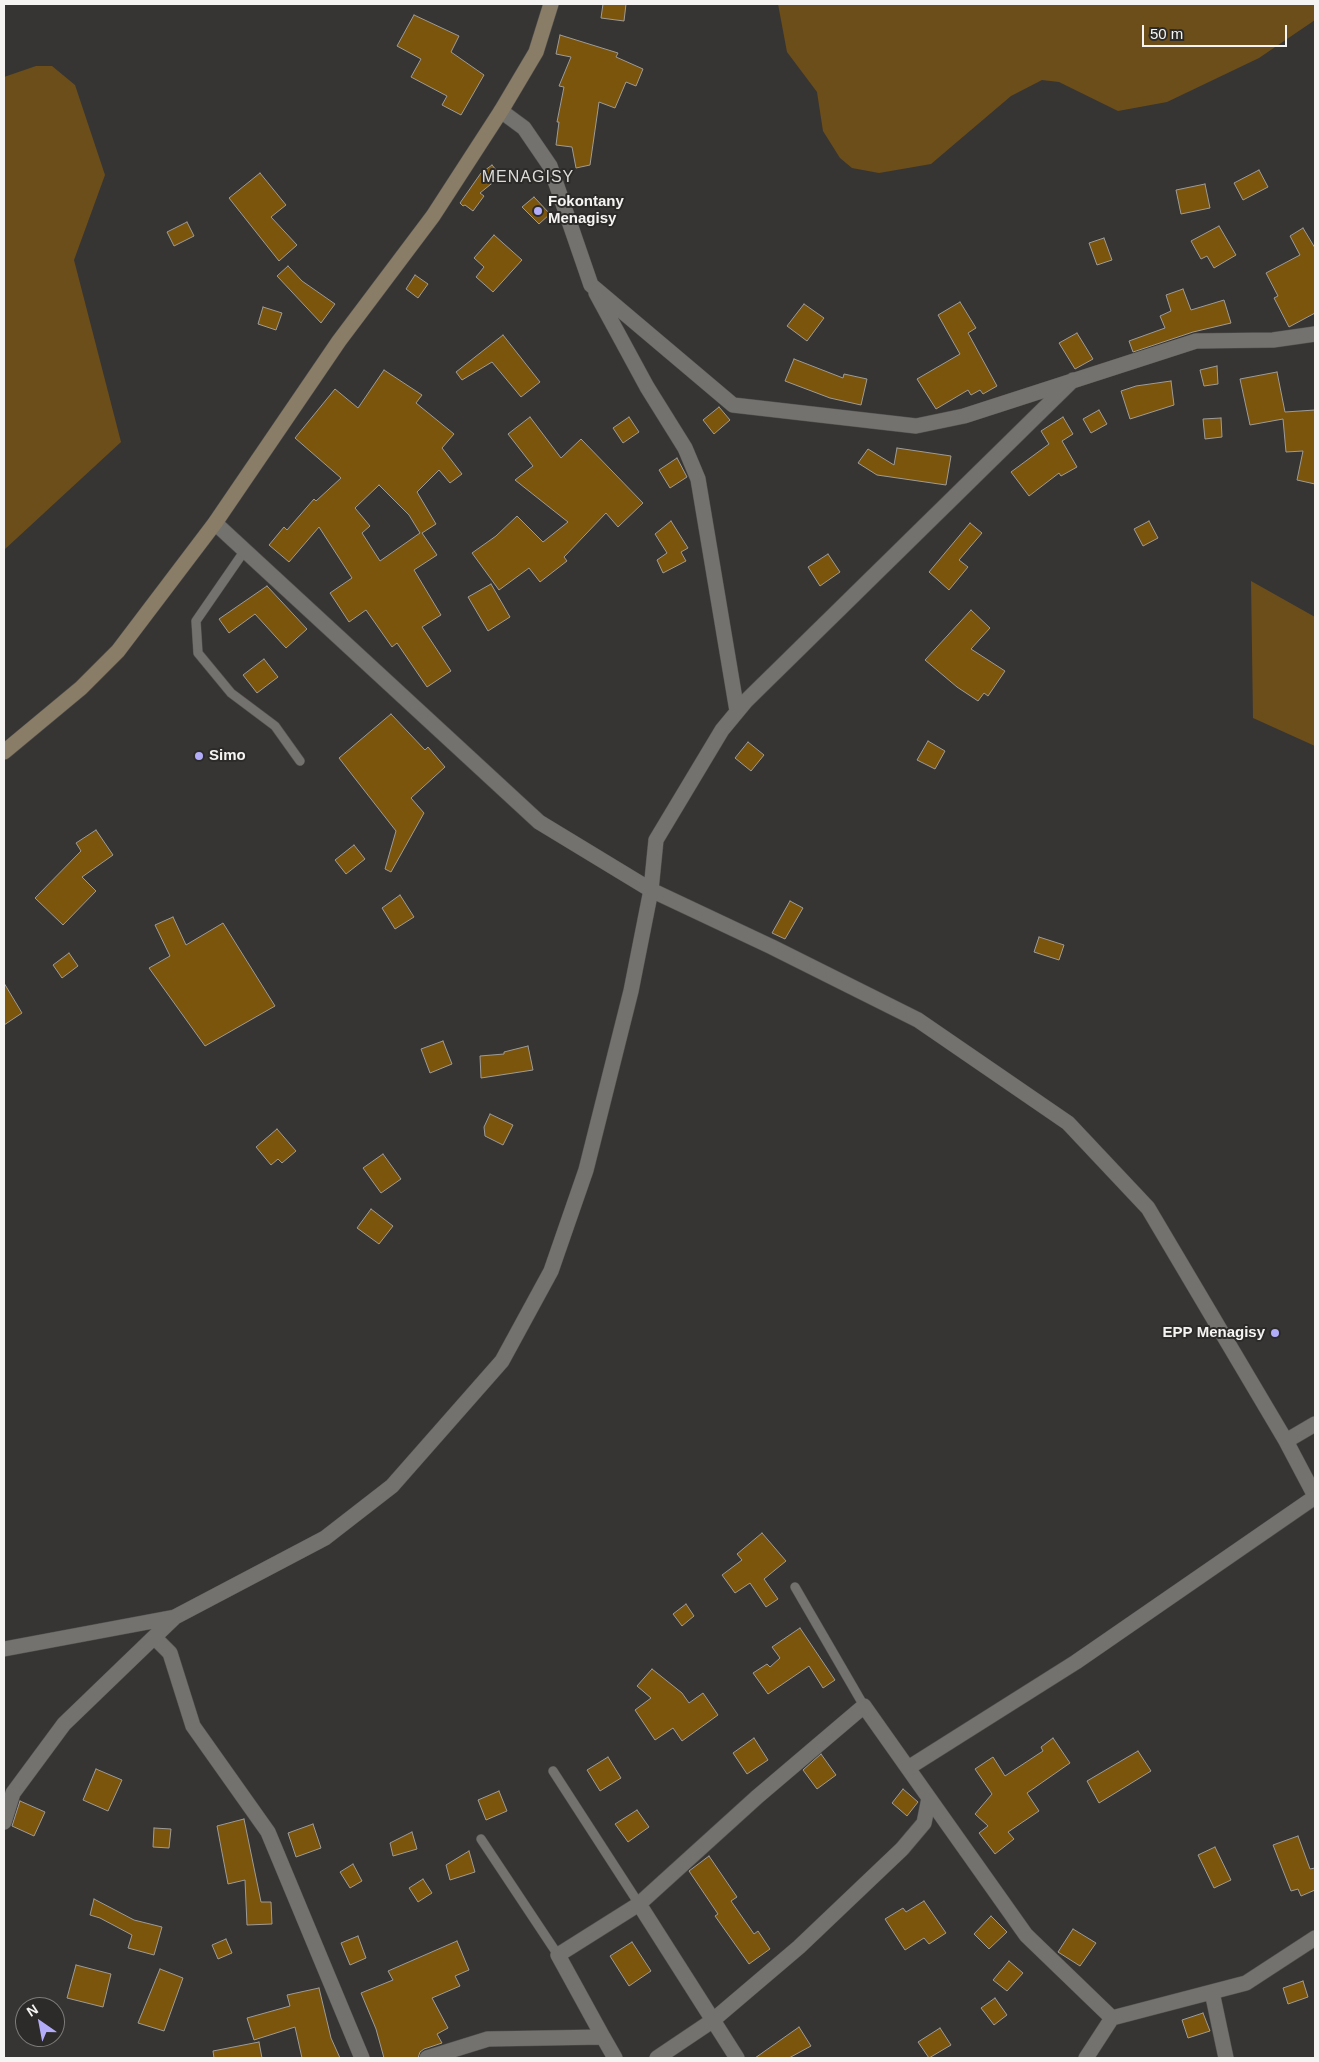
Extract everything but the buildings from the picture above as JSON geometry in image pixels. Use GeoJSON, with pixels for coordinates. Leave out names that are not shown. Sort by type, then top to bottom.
{"type":"FeatureCollection","features":[{"type":"Feature","properties":{"kind":"main road"},"geometry":{"type":"LineString","coordinates":[[4,752],[81,688],[118,651],[215,523],[339,341],[433,216],[501,111],[536,52],[551,4]]}},
{"type":"Feature","properties":{"kind":"street"},"geometry":{"type":"LineString","coordinates":[[501,111],[524,128],[550,166],[591,285],[647,386],[685,448],[698,479],[737,711]]}},
{"type":"Feature","properties":{"kind":"street"},"geometry":{"type":"LineString","coordinates":[[591,285],[733,404],[916,426],[964,416],[1196,341],[1274,340],[1315,334]]}},
{"type":"Feature","properties":{"kind":"street"},"geometry":{"type":"LineString","coordinates":[[4,1649],[175,1616],[325,1538],[392,1486],[502,1361],[551,1271],[586,1170],[631,992],[651,890],[656,840],[722,730],[737,711],[1073,380]]}},
{"type":"Feature","properties":{"kind":"street"},"geometry":{"type":"LineString","coordinates":[[215,523],[539,822],[651,890],[772,946],[918,1020],[1068,1123],[1148,1208],[1286,1441],[1315,1496],[1076,1662],[908,1768]]}},
{"type":"Feature","properties":{"kind":"street"},"geometry":{"type":"LineString","coordinates":[[1286,1441],[1315,1424]]}},
{"type":"Feature","properties":{"kind":"street"},"geometry":{"type":"LineString","coordinates":[[4,1822],[13,1793],[64,1724],[156,1638],[175,1616]]}},
{"type":"Feature","properties":{"kind":"street"},"geometry":{"type":"LineString","coordinates":[[156,1638],[170,1654],[193,1726],[268,1832],[362,2058]]}},
{"type":"Feature","properties":{"kind":"street"},"geometry":{"type":"LineString","coordinates":[[615,2058],[558,1955],[638,1904],[757,1796],[864,1706],[1026,1935],[1112,2018]]}},
{"type":"Feature","properties":{"kind":"street"},"geometry":{"type":"LineString","coordinates":[[657,2058],[712,2020],[799,1947],[902,1849],[924,1822],[929,1798]]}},
{"type":"Feature","properties":{"kind":"street"},"geometry":{"type":"LineString","coordinates":[[638,1904],[737,2058]]}},
{"type":"Feature","properties":{"kind":"street"},"geometry":{"type":"LineString","coordinates":[[1086,2058],[1112,2018],[1246,1983],[1315,1938]]}},
{"type":"Feature","properties":{"kind":"street"},"geometry":{"type":"LineString","coordinates":[[1212,1992],[1226,2058]]}},
{"type":"Feature","properties":{"kind":"street"},"geometry":{"type":"LineString","coordinates":[[427,2058],[488,2039],[602,2036]]}},
{"type":"Feature","properties":{"kind":"lane"},"geometry":{"type":"LineString","coordinates":[[245,550],[196,621],[198,653],[231,693],[275,726],[300,761]]}},
{"type":"Feature","properties":{"kind":"lane"},"geometry":{"type":"LineString","coordinates":[[795,1587],[864,1706]]}},
{"type":"Feature","properties":{"kind":"lane"},"geometry":{"type":"LineString","coordinates":[[553,1771],[638,1904]]}},
{"type":"Feature","properties":{"kind":"lane"},"geometry":{"type":"LineString","coordinates":[[481,1838],[558,1955]]}},
{"type":"Feature","properties":{"kind":"shaded area"},"geometry":{"type":"Polygon","coordinates":[[[778,4],[1315,4],[1315,20],[1259,58],[1167,102],[1118,111],[1059,82],[1042,80],[1011,96],[931,164],[879,173],[852,168],[840,158],[823,131],[817,92],[787,52],[778,4]]]}},
{"type":"Feature","properties":{"kind":"shaded area"},"geometry":{"type":"Polygon","coordinates":[[[36,66],[52,66],[75,85],[105,175],[74,260],[121,442],[4,550],[4,77],[36,66]]]}},
{"type":"Feature","properties":{"kind":"shaded area"},"geometry":{"type":"Polygon","coordinates":[[[1251,581],[1315,617],[1315,746],[1253,718],[1251,581]]]}},
{"type":"Feature","properties":{"kind":"place","name":"Fokontany Menagisy"},"geometry":{"type":"Point","coordinates":[538,211]}},
{"type":"Feature","properties":{"kind":"place","name":"Simo"},"geometry":{"type":"Point","coordinates":[199,756]}},
{"type":"Feature","properties":{"kind":"place","name":"EPP Menagisy"},"geometry":{"type":"Point","coordinates":[1275,1333]}},
{"type":"Feature","properties":{"kind":"district","name":"MENAGISY"},"geometry":{"type":"Point","coordinates":[528,178]}}]}
